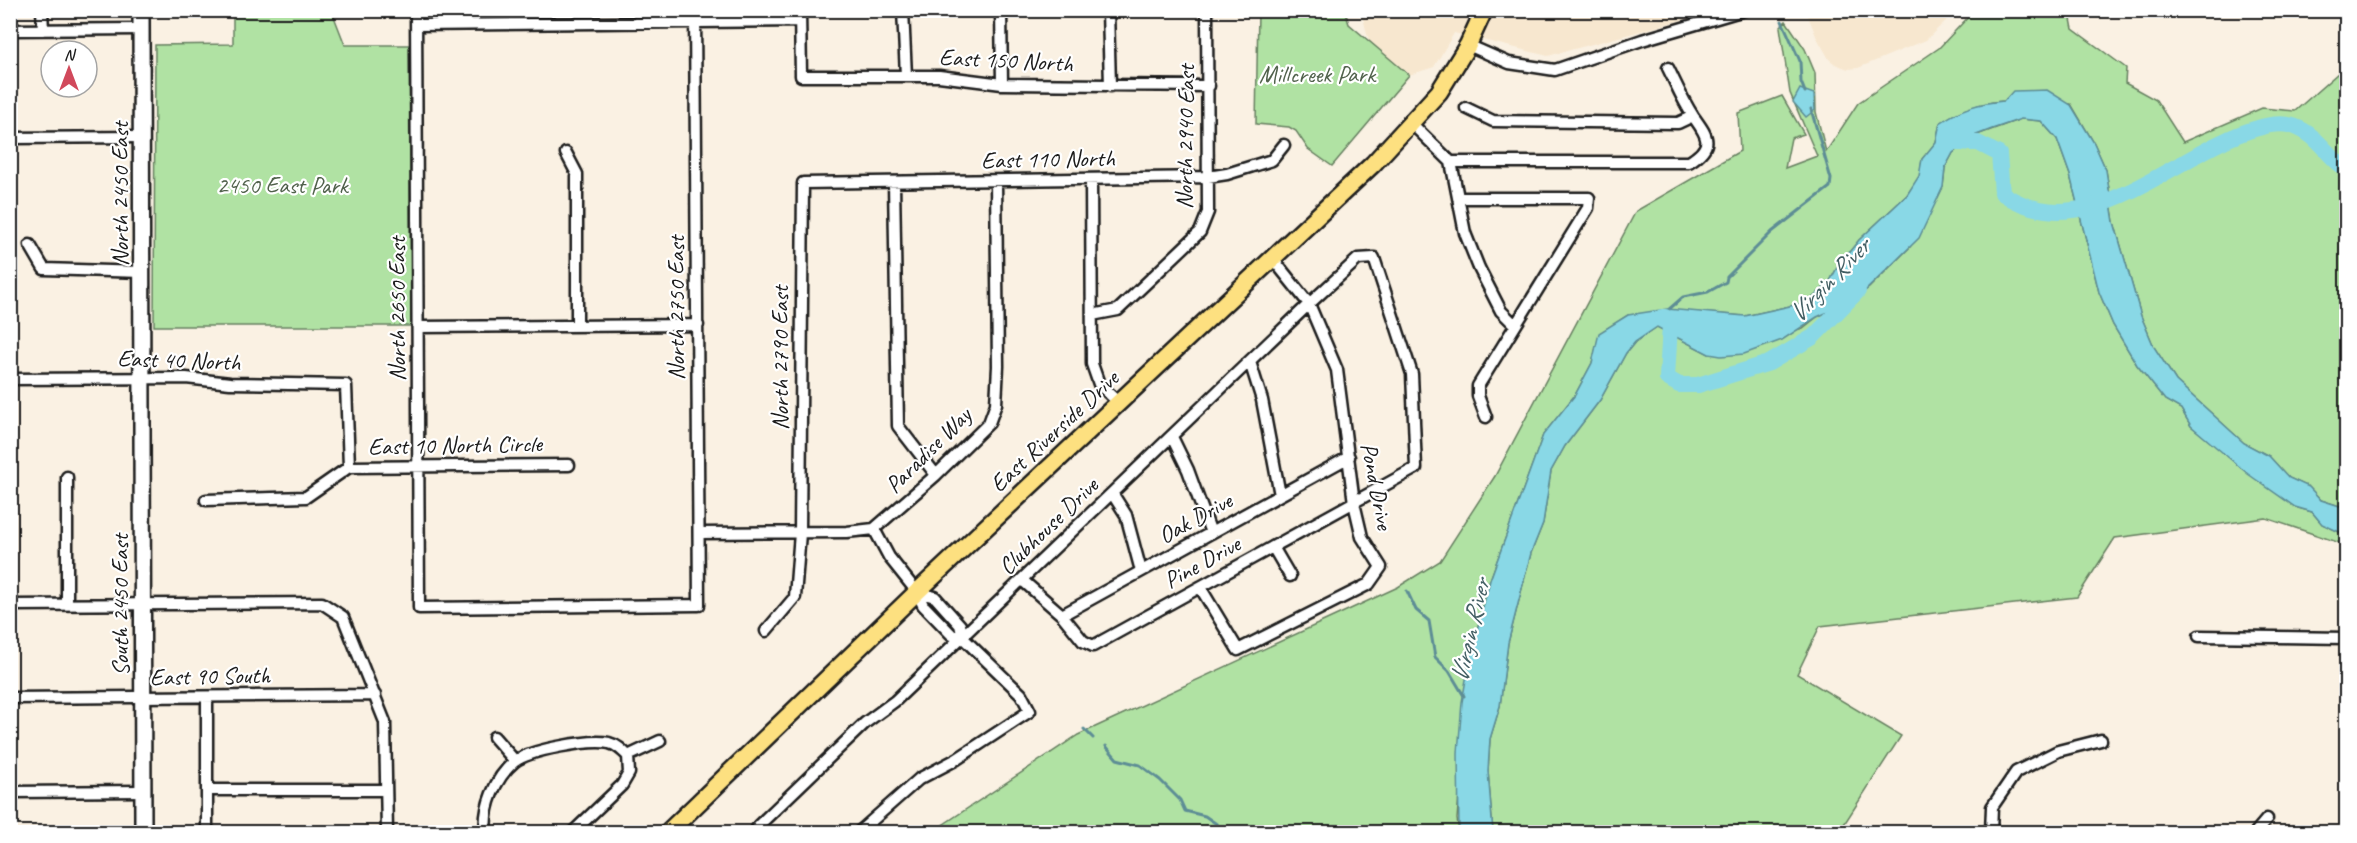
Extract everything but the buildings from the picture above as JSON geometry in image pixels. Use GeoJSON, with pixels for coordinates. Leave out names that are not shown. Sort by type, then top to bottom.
{"type":"FeatureCollection","features":[{"type":"Feature","properties":{"kind":"main road","name":"East Riverside Drive"},"geometry":{"type":"LineString","coordinates":[[668,832],[916,592],[1373,164],[1439,92],[1465,50],[1484,10]]}},
{"type":"Feature","properties":{"kind":"street"},"geometry":{"type":"LineString","coordinates":[[42,10],[42,30]]}},
{"type":"Feature","properties":{"kind":"street","name":"North 2450 East"},"geometry":{"type":"LineString","coordinates":[[141,10],[143,378]]}},
{"type":"Feature","properties":{"kind":"street","name":"North 2650 East"},"geometry":{"type":"LineString","coordinates":[[416,10],[419,608],[699,605]]}},
{"type":"Feature","properties":{"kind":"street"},"geometry":{"type":"LineString","coordinates":[[558,10],[558,24]]}},
{"type":"Feature","properties":{"kind":"street","name":"North 2750 East"},"geometry":{"type":"LineString","coordinates":[[695,10],[699,605]]}},
{"type":"Feature","properties":{"kind":"street"},"geometry":{"type":"LineString","coordinates":[[903,10],[906,76]]}},
{"type":"Feature","properties":{"kind":"street"},"geometry":{"type":"LineString","coordinates":[[1001,10],[1002,84]]}},
{"type":"Feature","properties":{"kind":"street"},"geometry":{"type":"LineString","coordinates":[[1108,10],[1110,86]]}},
{"type":"Feature","properties":{"kind":"street","name":"North 2940 East"},"geometry":{"type":"LineString","coordinates":[[1092,315],[1118,310],[1200,232],[1208,212],[1207,10]]}},
{"type":"Feature","properties":{"kind":"street"},"geometry":{"type":"LineString","coordinates":[[1465,50],[1509,63],[1555,70],[1642,40],[1744,10]]}},
{"type":"Feature","properties":{"kind":"street"},"geometry":{"type":"LineString","coordinates":[[416,25],[695,22],[800,16]]}},
{"type":"Feature","properties":{"kind":"street","name":"East 150 North"},"geometry":{"type":"LineString","coordinates":[[800,16],[801,76],[939,76],[1002,84],[1209,86]]}},
{"type":"Feature","properties":{"kind":"street"},"geometry":{"type":"LineString","coordinates":[[10,30],[142,29]]}},
{"type":"Feature","properties":{"kind":"street"},"geometry":{"type":"LineString","coordinates":[[1450,162],[1689,162],[1704,150],[1706,137],[1704,128],[1693,116],[1668,68]]}},
{"type":"Feature","properties":{"kind":"street"},"geometry":{"type":"LineString","coordinates":[[1466,108],[1493,121],[1678,123],[1693,116]]}},
{"type":"Feature","properties":{"kind":"street"},"geometry":{"type":"LineString","coordinates":[[1411,123],[1450,162],[1465,233],[1479,268],[1501,311],[1514,324]]}},
{"type":"Feature","properties":{"kind":"street"},"geometry":{"type":"LineString","coordinates":[[10,138],[143,137]]}},
{"type":"Feature","properties":{"kind":"street","name":"East 110 North"},"geometry":{"type":"LineString","coordinates":[[803,183],[1208,177],[1272,160],[1284,145]]}},
{"type":"Feature","properties":{"kind":"street"},"geometry":{"type":"LineString","coordinates":[[566,153],[577,174],[577,326]]}},
{"type":"Feature","properties":{"kind":"street"},"geometry":{"type":"LineString","coordinates":[[1091,179],[1092,364],[1099,384],[1119,403]]}},
{"type":"Feature","properties":{"kind":"street","name":"Paradise Way"},"geometry":{"type":"LineString","coordinates":[[874,529],[936,475],[988,423],[996,404],[996,181]]}},
{"type":"Feature","properties":{"kind":"street"},"geometry":{"type":"LineString","coordinates":[[894,182],[898,426],[936,475]]}},
{"type":"Feature","properties":{"kind":"street","name":"North 2790 East"},"geometry":{"type":"LineString","coordinates":[[766,631],[795,597],[800,533],[803,183]]}},
{"type":"Feature","properties":{"kind":"street"},"geometry":{"type":"LineString","coordinates":[[1458,198],[1589,198],[1588,208],[1514,324],[1478,386],[1478,396],[1486,417]]}},
{"type":"Feature","properties":{"kind":"street"},"geometry":{"type":"LineString","coordinates":[[30,245],[44,269],[142,272]]}},
{"type":"Feature","properties":{"kind":"street","name":"Clubhouse Drive"},"geometry":{"type":"LineString","coordinates":[[755,832],[759,825],[864,723],[895,701],[963,638],[1358,259],[1374,258],[1412,374],[1416,468]]}},
{"type":"Feature","properties":{"kind":"street","name":"Pond Drive"},"geometry":{"type":"LineString","coordinates":[[1200,587],[1238,650],[1369,585],[1381,567],[1362,537],[1354,503],[1337,370],[1309,304],[1273,259]]}},
{"type":"Feature","properties":{"kind":"street"},"geometry":{"type":"LineString","coordinates":[[418,327],[698,324]]}},
{"type":"Feature","properties":{"kind":"street"},"geometry":{"type":"LineString","coordinates":[[1250,362],[1262,400],[1280,495]]}},
{"type":"Feature","properties":{"kind":"street","name":"South 2450 East"},"geometry":{"type":"LineString","coordinates":[[143,378],[143,832]]}},
{"type":"Feature","properties":{"kind":"street","name":"East 40 North"},"geometry":{"type":"LineString","coordinates":[[10,380],[186,378],[230,384],[346,385],[349,467]]}},
{"type":"Feature","properties":{"kind":"street"},"geometry":{"type":"LineString","coordinates":[[1172,437],[1188,470],[1210,533]]}},
{"type":"Feature","properties":{"kind":"street","name":"Oak Drive"},"geometry":{"type":"LineString","coordinates":[[1062,615],[1349,457]]}},
{"type":"Feature","properties":{"kind":"street","name":"East 10 North Circle"},"geometry":{"type":"LineString","coordinates":[[206,500],[306,497],[349,467],[569,465]]}},
{"type":"Feature","properties":{"kind":"street","name":"Pine Drive"},"geometry":{"type":"LineString","coordinates":[[1022,580],[1062,615],[1083,641],[1093,646],[1416,468]]}},
{"type":"Feature","properties":{"kind":"street"},"geometry":{"type":"LineString","coordinates":[[67,477],[67,604]]}},
{"type":"Feature","properties":{"kind":"street"},"geometry":{"type":"LineString","coordinates":[[1113,493],[1126,515],[1141,571]]}},
{"type":"Feature","properties":{"kind":"street"},"geometry":{"type":"LineString","coordinates":[[699,532],[800,533],[874,529],[889,557],[916,592],[923,605],[952,635],[963,638],[1021,694],[1030,711],[957,759],[919,779],[859,832]]}},
{"type":"Feature","properties":{"kind":"street"},"geometry":{"type":"LineString","coordinates":[[1273,547],[1290,576]]}},
{"type":"Feature","properties":{"kind":"street"},"geometry":{"type":"LineString","coordinates":[[10,605],[322,603],[342,616],[386,722],[387,832]]}},
{"type":"Feature","properties":{"kind":"street"},"geometry":{"type":"LineString","coordinates":[[2199,636],[2346,638]]}},
{"type":"Feature","properties":{"kind":"street","name":"East 90 South"},"geometry":{"type":"LineString","coordinates":[[10,699],[375,695]]}},
{"type":"Feature","properties":{"kind":"street"},"geometry":{"type":"LineString","coordinates":[[207,697],[207,832]]}},
{"type":"Feature","properties":{"kind":"street"},"geometry":{"type":"LineString","coordinates":[[494,737],[515,761]]}},
{"type":"Feature","properties":{"kind":"street"},"geometry":{"type":"LineString","coordinates":[[1991,832],[1992,807],[2016,772],[2058,751],[2101,740]]}},
{"type":"Feature","properties":{"kind":"street"},"geometry":{"type":"LineString","coordinates":[[628,756],[660,741]]}},
{"type":"Feature","properties":{"kind":"street"},"geometry":{"type":"LineString","coordinates":[[486,832],[487,808],[494,789],[515,761],[540,751],[600,743],[619,747],[628,756],[629,773],[622,785],[578,831]]}},
{"type":"Feature","properties":{"kind":"street"},"geometry":{"type":"LineString","coordinates":[[207,790],[386,790]]}},
{"type":"Feature","properties":{"kind":"street"},"geometry":{"type":"LineString","coordinates":[[10,792],[143,791]]}},
{"type":"Feature","properties":{"kind":"street"},"geometry":{"type":"LineString","coordinates":[[2256,832],[2267,819]]}},
{"type":"Feature","properties":{"kind":"shaded area"},"geometry":{"type":"Polygon","coordinates":[[[1361,11],[1715,11],[1548,56],[1454,33],[1434,67],[1409,75],[1369,41],[1361,11]]]}},
{"type":"Feature","properties":{"kind":"shaded area"},"geometry":{"type":"Polygon","coordinates":[[[1806,11],[1956,11],[1926,40],[1858,68],[1848,69],[1829,59],[1806,11]]]}},
{"type":"Feature","properties":{"kind":"green space","name":"2450 East Park"},"geometry":{"type":"Polygon","coordinates":[[[233,11],[325,11],[333,14],[345,45],[409,45],[411,326],[154,326],[155,45],[233,44],[233,11]]]}},
{"type":"Feature","properties":{"kind":"green space","name":"Millcreek Park"},"geometry":{"type":"Polygon","coordinates":[[[1258,11],[1345,11],[1349,24],[1409,75],[1332,166],[1308,149],[1296,131],[1289,127],[1256,124],[1258,11]]]}},
{"type":"Feature","properties":{"kind":"green space"},"geometry":{"type":"Polygon","coordinates":[[[1974,11],[2092,11],[2071,19],[2073,29],[2126,68],[2125,83],[2156,100],[2183,142],[2262,108],[2295,111],[2346,66],[2346,508],[2321,500],[2309,487],[2289,478],[2269,456],[2244,443],[2176,381],[2154,347],[2141,316],[2114,222],[2106,170],[2094,143],[2071,104],[2018,101],[1988,103],[1957,113],[1940,123],[1936,142],[1922,159],[1920,176],[1907,195],[1859,240],[1838,266],[1829,283],[1808,302],[1745,316],[1681,311],[1628,315],[1600,333],[1592,363],[1575,395],[1543,435],[1490,580],[1470,657],[1457,819],[1459,832],[932,832],[1078,735],[1398,587],[1440,561],[1495,476],[1636,211],[1740,151],[1738,113],[1782,96],[1804,134],[1791,138],[1785,168],[1817,156],[1790,93],[1780,27],[1786,21],[1805,49],[1815,73],[1816,112],[1826,152],[1858,103],[1939,48],[1974,11]]]}},
{"type":"Feature","properties":{"kind":"green space"},"geometry":{"type":"Polygon","coordinates":[[[2021,119],[2041,121],[2057,139],[2070,175],[2099,292],[2113,325],[2137,365],[2165,400],[2181,409],[2191,426],[2295,507],[2312,512],[2322,524],[2346,535],[2346,545],[2266,518],[2115,538],[2077,597],[1820,626],[1797,674],[1901,736],[1839,832],[1493,832],[1488,771],[1490,739],[1500,706],[1508,643],[1531,553],[1543,523],[1551,471],[1565,446],[1600,400],[1626,353],[1635,342],[1657,327],[1709,354],[1803,328],[1817,317],[1869,288],[1910,247],[1943,187],[1945,168],[1953,153],[1974,136],[2021,119]]]}},
{"type":"Feature","properties":{"kind":"water"},"geometry":{"type":"Polygon","coordinates":[[[1800,89],[1814,94],[1815,110],[1806,117],[1793,102],[1800,89]]]}},
{"type":"Feature","properties":{"kind":"water"},"geometry":{"type":"Polygon","coordinates":[[[2047,90],[2071,105],[2094,143],[2106,170],[2114,222],[2141,316],[2154,347],[2176,381],[2244,443],[2269,456],[2289,478],[2309,487],[2321,500],[2346,508],[2346,535],[2322,524],[2312,512],[2295,507],[2248,474],[2191,426],[2181,409],[2165,400],[2137,365],[2113,325],[2099,292],[2070,175],[2057,139],[2041,121],[2021,119],[1974,136],[1953,153],[1945,168],[1943,187],[1919,238],[1857,299],[1817,317],[1782,340],[1744,354],[1721,356],[1709,354],[1657,327],[1635,342],[1626,353],[1600,400],[1565,446],[1551,471],[1543,523],[1531,553],[1508,643],[1500,706],[1490,739],[1488,771],[1493,832],[1459,832],[1458,753],[1462,702],[1470,657],[1490,580],[1543,435],[1575,395],[1592,363],[1599,333],[1628,315],[1667,309],[1745,316],[1808,302],[1829,283],[1838,266],[1859,240],[1907,195],[1919,176],[1922,159],[1936,142],[1940,123],[1970,107],[2004,101],[2013,91],[2047,90]]]}},
{"type":"Feature","properties":{"kind":"waterway"},"geometry":{"type":"LineString","coordinates":[[1782,21],[1800,61],[1801,82],[1805,92]]}},
{"type":"Feature","properties":{"kind":"waterway"},"geometry":{"type":"LineString","coordinates":[[1667,311],[1683,297],[1708,292],[1726,282],[1727,277],[1772,232],[1830,187],[1831,179],[1811,109]]}},
{"type":"Feature","properties":{"kind":"waterway","name":"Virgin River"},"geometry":{"type":"LineString","coordinates":[[1947,143],[1978,143],[1999,154],[2002,193],[2034,208],[2067,211],[2099,204],[2132,190],[2228,139],[2273,125],[2289,125],[2305,132],[2346,169]]}},
{"type":"Feature","properties":{"kind":"waterway","name":"Virgin River"},"geometry":{"type":"LineString","coordinates":[[1662,317],[1665,317],[1670,325],[1667,378],[1679,385],[1698,385],[1769,363],[1813,337],[1858,291]]}},
{"type":"Feature","properties":{"kind":"waterway"},"geometry":{"type":"LineString","coordinates":[[1407,591],[1416,610],[1429,621],[1435,657],[1449,671],[1464,696]]}},
{"type":"Feature","properties":{"kind":"waterway"},"geometry":{"type":"LineString","coordinates":[[1084,729],[1093,738]]}},
{"type":"Feature","properties":{"kind":"waterway"},"geometry":{"type":"LineString","coordinates":[[1106,746],[1117,759],[1140,765],[1160,780],[1180,800],[1185,811],[1205,816],[1218,825],[1217,832]]}}]}
